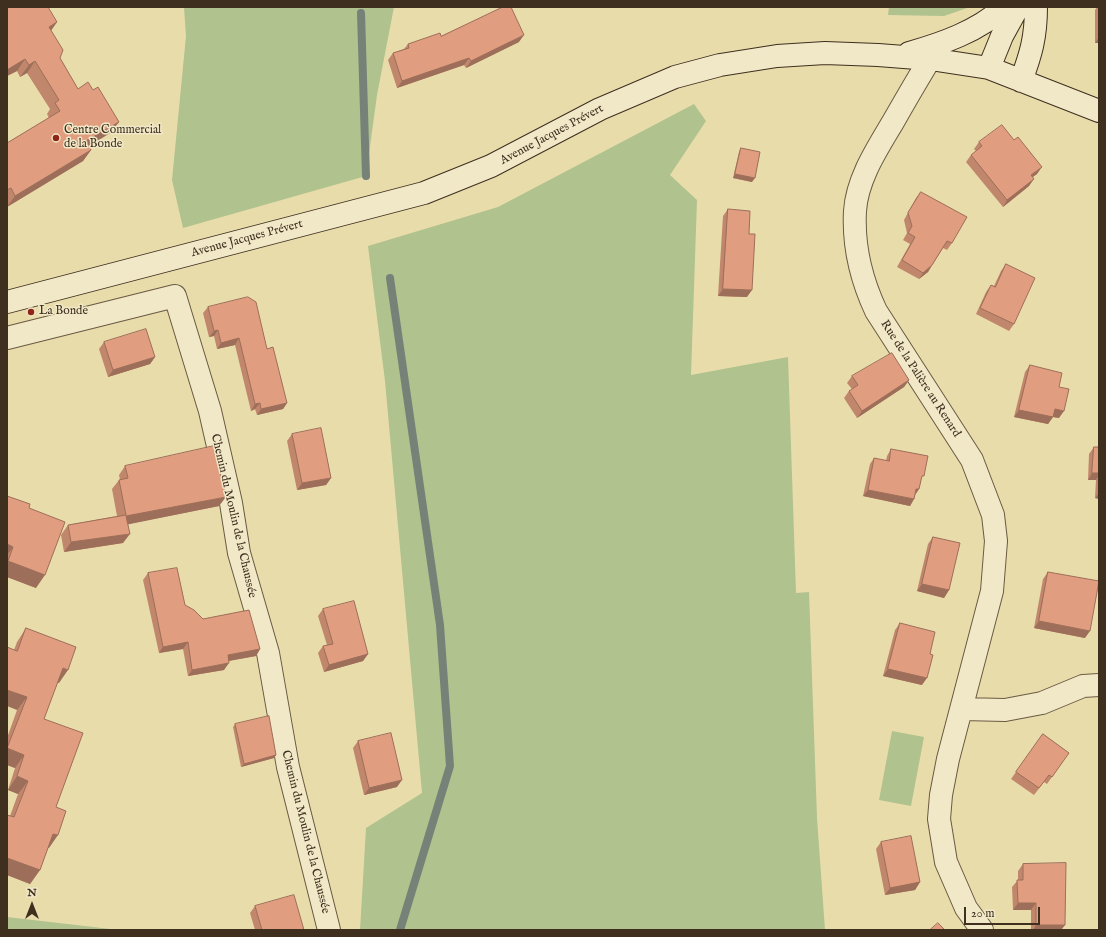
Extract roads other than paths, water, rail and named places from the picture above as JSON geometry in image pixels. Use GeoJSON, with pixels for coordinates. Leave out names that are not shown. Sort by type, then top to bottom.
{"type":"FeatureCollection","features":[{"type":"Feature","properties":{"kind":"street"},"geometry":{"type":"LineString","coordinates":[[900,56],[933,46],[958,36],[986,21],[1004,7]]}},
{"type":"Feature","properties":{"kind":"street"},"geometry":{"type":"LineString","coordinates":[[988,68],[1002,36],[1018,7]]}},
{"type":"Feature","properties":{"kind":"street"},"geometry":{"type":"LineString","coordinates":[[1021,81],[1032,51],[1036,28],[1036,7]]}},
{"type":"Feature","properties":{"kind":"street","name":"Avenue Jacques Prévert"},"geometry":{"type":"LineString","coordinates":[[7,302],[424,193],[491,166],[600,109],[674,78],[720,65],[777,56],[825,53],[900,56],[930,59],[988,68],[1099,111]]}},
{"type":"Feature","properties":{"kind":"street","name":"Rue de la Palière au Renard"},"geometry":{"type":"LineString","coordinates":[[930,59],[871,160],[862,183],[855,210],[856,240],[858,261],[865,288],[876,311],[972,460],[993,515],[996,541],[992,591],[947,767],[941,795],[939,819],[946,862],[966,908],[982,930]]}},
{"type":"Feature","properties":{"kind":"street","name":"Chemin du Moulin de la Chaussée"},"geometry":{"type":"LineString","coordinates":[[7,338],[175,296],[210,411],[231,503],[239,553],[268,654],[288,767],[329,930]]}},
{"type":"Feature","properties":{"kind":"street"},"geometry":{"type":"LineString","coordinates":[[962,709],[1012,708],[1042,703],[1083,686],[1099,685]]}},
{"type":"Feature","properties":{"kind":"waterway"},"geometry":{"type":"LineString","coordinates":[[361,13],[366,176]]}},
{"type":"Feature","properties":{"kind":"waterway"},"geometry":{"type":"LineString","coordinates":[[390,278],[440,625],[450,766],[400,930]]}},
{"type":"Feature","properties":{"kind":"place","name":"Centre Commercial de la Bonde"},"geometry":{"type":"Point","coordinates":[56,138]}},
{"type":"Feature","properties":{"kind":"place","name":"La Bonde"},"geometry":{"type":"Point","coordinates":[31,312]}}]}
